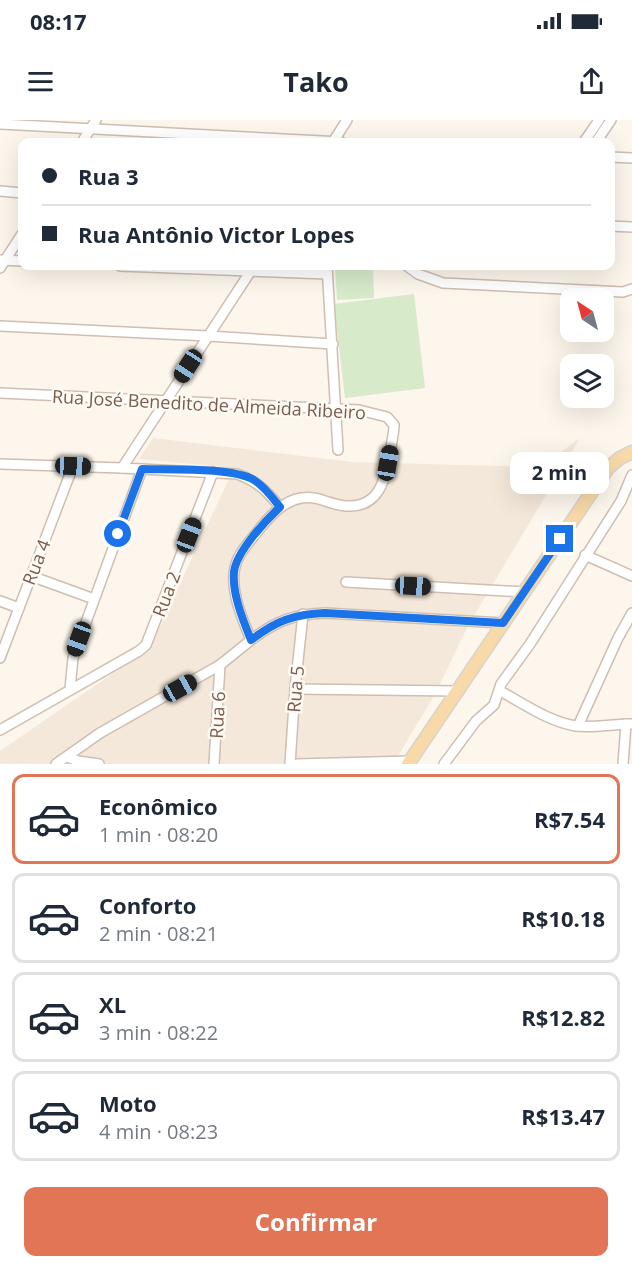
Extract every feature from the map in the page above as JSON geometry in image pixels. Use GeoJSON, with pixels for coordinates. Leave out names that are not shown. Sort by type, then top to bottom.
{"type":"FeatureCollection","features":[{"type":"Feature","properties":{"kind":"main road"},"geometry":{"type":"LineString","coordinates":[[410,762],[608,468],[620,458],[632,453]]}},
{"type":"Feature","properties":{"kind":"street"},"geometry":{"type":"LineString","coordinates":[[84,138],[96,120]]}},
{"type":"Feature","properties":{"kind":"street"},"geometry":{"type":"LineString","coordinates":[[336,138],[347,120]]}},
{"type":"Feature","properties":{"kind":"street"},"geometry":{"type":"LineString","coordinates":[[587,138],[599,120]]}},
{"type":"Feature","properties":{"kind":"street"},"geometry":{"type":"LineString","coordinates":[[599,138],[611,120]]}},
{"type":"Feature","properties":{"kind":"street"},"geometry":{"type":"LineString","coordinates":[[0,124],[258,138]]}},
{"type":"Feature","properties":{"kind":"street"},"geometry":{"type":"LineString","coordinates":[[615,157],[632,158]]}},
{"type":"Feature","properties":{"kind":"street"},"geometry":{"type":"LineString","coordinates":[[0,191],[18,193]]}},
{"type":"Feature","properties":{"kind":"street"},"geometry":{"type":"LineString","coordinates":[[615,226],[632,227]]}},
{"type":"Feature","properties":{"kind":"street"},"geometry":{"type":"LineString","coordinates":[[2,262],[18,240]]}},
{"type":"Feature","properties":{"kind":"street"},"geometry":{"type":"LineString","coordinates":[[2,262],[18,261]]}},
{"type":"Feature","properties":{"kind":"street"},"geometry":{"type":"LineString","coordinates":[[122,468],[252,270]]}},
{"type":"Feature","properties":{"kind":"street"},"geometry":{"type":"LineString","coordinates":[[327,270],[338,450]]}},
{"type":"Feature","properties":{"kind":"street"},"geometry":{"type":"LineString","coordinates":[[412,270],[443,283],[623,292],[632,289]]}},
{"type":"Feature","properties":{"kind":"street"},"geometry":{"type":"LineString","coordinates":[[0,326],[333,344]]}},
{"type":"Feature","properties":{"kind":"street","name":"Rua José Benedito de Almeida Ribeiro"},"geometry":{"type":"LineString","coordinates":[[0,393],[367,411],[387,417],[391,421],[394,430],[385,480],[380,489],[366,502],[348,506],[309,497],[297,499],[280,507]]}},
{"type":"Feature","properties":{"kind":"street"},"geometry":{"type":"LineString","coordinates":[[1,466],[73,466],[213,472],[237,474],[253,479],[265,488],[280,507],[247,545],[238,558],[234,570],[237,597],[251,640]]}},
{"type":"Feature","properties":{"kind":"street","name":"Rua 4"},"geometry":{"type":"LineString","coordinates":[[0,658],[73,466]]}},
{"type":"Feature","properties":{"kind":"street"},"geometry":{"type":"LineString","coordinates":[[0,730],[70,689],[73,658],[142,469]]}},
{"type":"Feature","properties":{"kind":"street","name":"Rua 2"},"geometry":{"type":"LineString","coordinates":[[70,689],[143,648],[149,640],[213,472]]}},
{"type":"Feature","properties":{"kind":"street"},"geometry":{"type":"LineString","coordinates":[[444,764],[476,721],[494,705],[501,684],[530,644],[585,555],[629,492],[632,475]]}},
{"type":"Feature","properties":{"kind":"street"},"geometry":{"type":"LineString","coordinates":[[585,555],[632,576]]}},
{"type":"Feature","properties":{"kind":"street"},"geometry":{"type":"LineString","coordinates":[[31,576],[94,599]]}},
{"type":"Feature","properties":{"kind":"street"},"geometry":{"type":"LineString","coordinates":[[346,582],[525,592]]}},
{"type":"Feature","properties":{"kind":"street"},"geometry":{"type":"LineString","coordinates":[[0,601],[19,608]]}},
{"type":"Feature","properties":{"kind":"street"},"geometry":{"type":"LineString","coordinates":[[56,764],[100,733],[220,665],[267,628],[303,614],[325,613],[503,623]]}},
{"type":"Feature","properties":{"kind":"street"},"geometry":{"type":"LineString","coordinates":[[578,726],[618,638],[632,613]]}},
{"type":"Feature","properties":{"kind":"street","name":"Rua 5"},"geometry":{"type":"LineString","coordinates":[[290,764],[303,614]]}},
{"type":"Feature","properties":{"kind":"street","name":"Rua 6"},"geometry":{"type":"LineString","coordinates":[[214,764],[220,665]]}},
{"type":"Feature","properties":{"kind":"street"},"geometry":{"type":"LineString","coordinates":[[295,689],[458,691]]}},
{"type":"Feature","properties":{"kind":"street"},"geometry":{"type":"LineString","coordinates":[[500,691],[562,722],[578,726],[629,724],[623,764]]}},
{"type":"Feature","properties":{"kind":"street"},"geometry":{"type":"LineString","coordinates":[[67,758],[99,764]]}},
{"type":"Feature","properties":{"kind":"street"},"geometry":{"type":"LineString","coordinates":[[297,764],[410,762]]}},
{"type":"Feature","properties":{"kind":"shaded area"},"geometry":{"type":"Polygon","coordinates":[[[153,438],[352,462],[540,467],[580,438],[468,626],[434,696],[393,764],[0,764],[0,751],[150,648],[234,468],[139,459],[153,438]]]}},
{"type":"Feature","properties":{"kind":"green space"},"geometry":{"type":"Polygon","coordinates":[[[335,270],[373,270],[374,298],[337,300],[335,270]]]}},
{"type":"Feature","properties":{"kind":"green space"},"geometry":{"type":"Polygon","coordinates":[[[414,294],[425,388],[345,398],[334,304],[414,294]]]}},
{"type":"Feature","properties":{"kind":"route"},"geometry":{"type":"LineString","coordinates":[[118,534],[142,469],[237,474],[253,479],[265,488],[280,507],[247,545],[238,558],[234,570],[243,618],[251,640],[267,628],[303,614],[325,613],[503,623],[560,539]]}}]}
